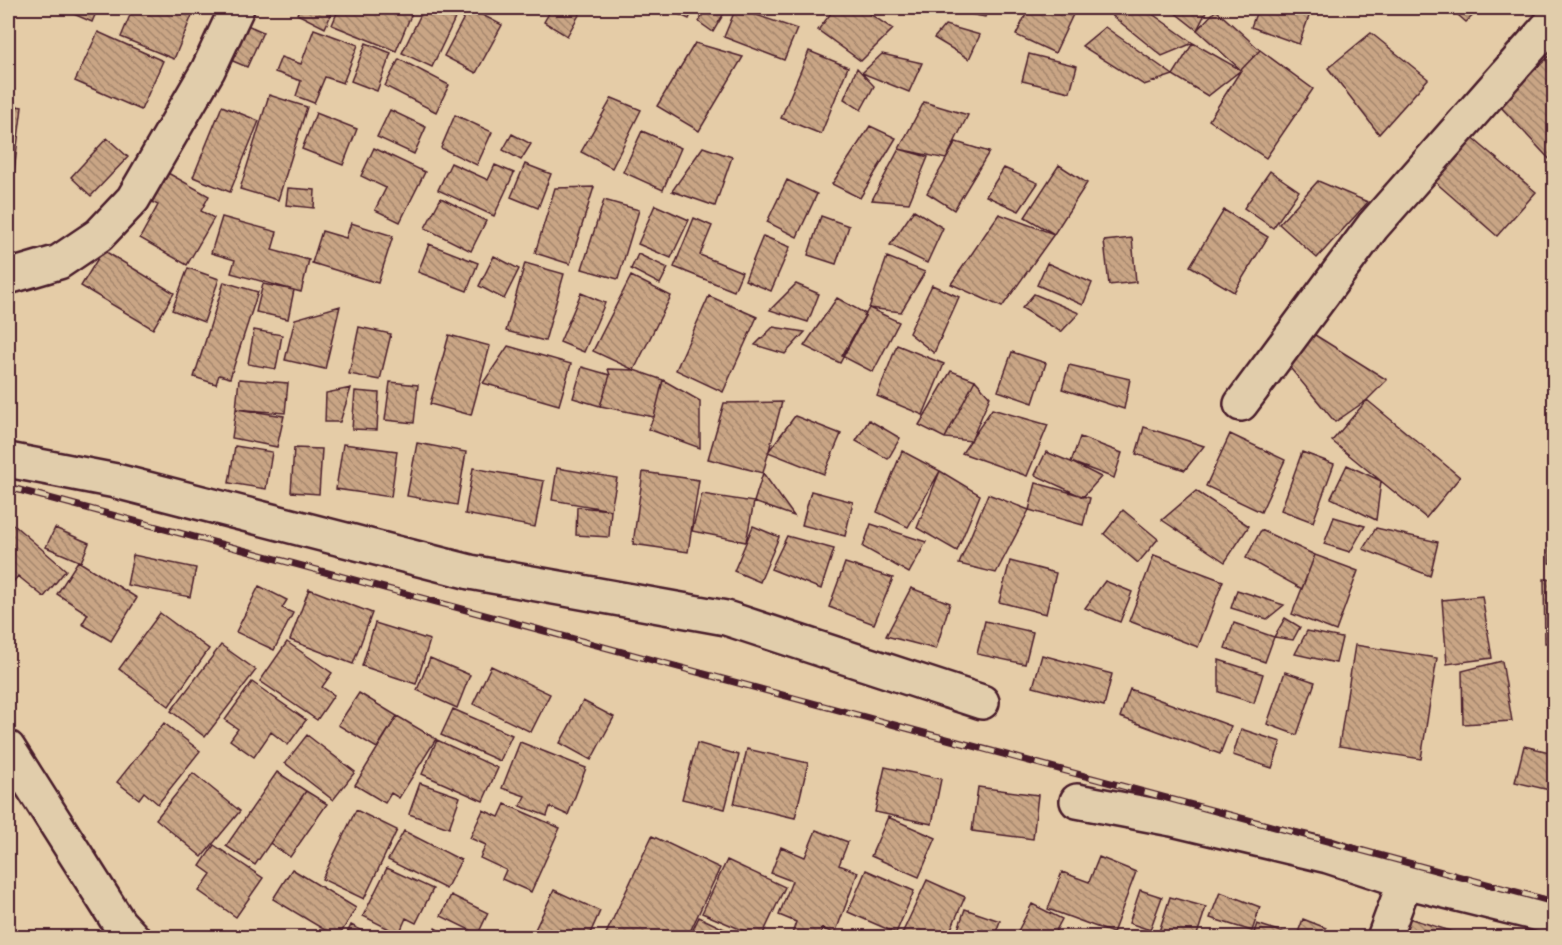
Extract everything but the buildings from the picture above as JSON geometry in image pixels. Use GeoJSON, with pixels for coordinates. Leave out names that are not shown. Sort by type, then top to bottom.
{"type":"FeatureCollection","features":[{"type":"Feature","properties":{"kind":"street"},"geometry":{"type":"LineString","coordinates":[[8,278],[59,262],[99,235],[133,199],[208,70],[237,8]]}},
{"type":"Feature","properties":{"kind":"street"},"geometry":{"type":"LineString","coordinates":[[1241,404],[1373,226],[1554,20]]}},
{"type":"Feature","properties":{"kind":"street"},"geometry":{"type":"LineString","coordinates":[[8,460],[116,481],[470,572],[726,618],[982,702]]}},
{"type":"Feature","properties":{"kind":"street"},"geometry":{"type":"LineString","coordinates":[[8,748],[119,923],[133,938]]}},
{"type":"Feature","properties":{"kind":"street"},"geometry":{"type":"LineString","coordinates":[[1077,801],[1172,819],[1329,856],[1405,881],[1554,918]]}},
{"type":"Feature","properties":{"kind":"street"},"geometry":{"type":"LineString","coordinates":[[1384,938],[1405,881]]}},
{"type":"Feature","properties":{"kind":"railway"},"geometry":{"type":"LineString","coordinates":[[8,487],[1554,902]]}}]}
